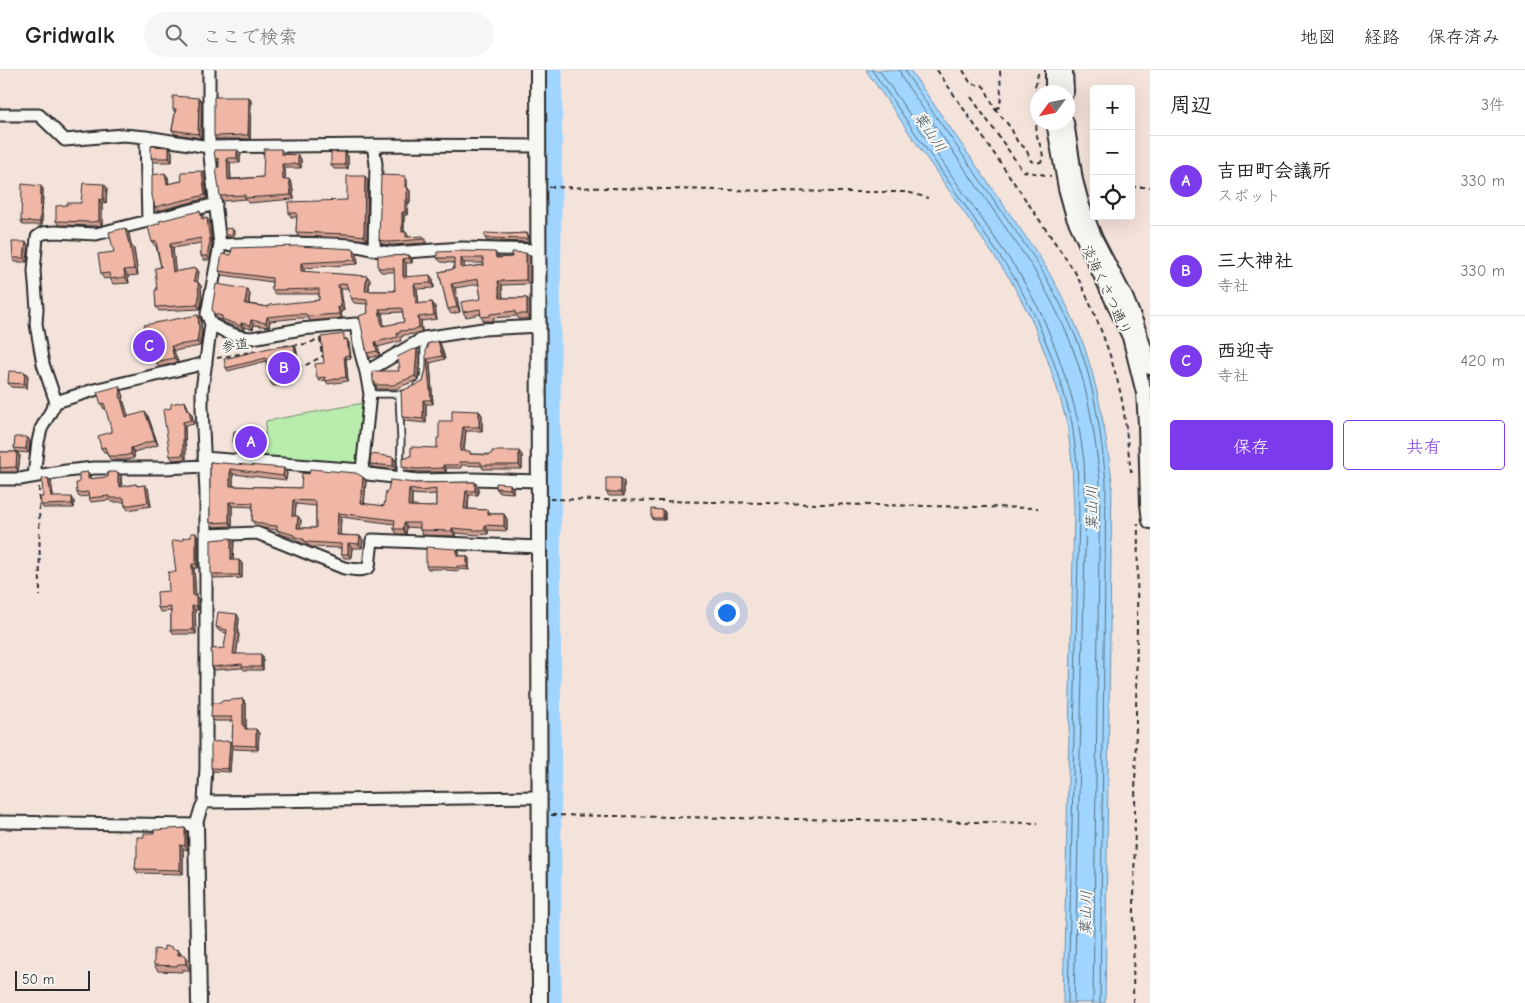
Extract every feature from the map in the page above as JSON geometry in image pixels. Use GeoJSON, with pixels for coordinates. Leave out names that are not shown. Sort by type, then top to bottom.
{"type":"FeatureCollection","features":[{"type":"Feature","properties":{"kind":"street"},"geometry":{"type":"LineString","coordinates":[[199,1003],[196,825],[200,808],[204,802],[207,688],[205,462],[202,407],[211,324],[207,314],[220,245],[209,147],[209,70]]}},
{"type":"Feature","properties":{"kind":"street"},"geometry":{"type":"LineString","coordinates":[[538,70],[540,1003]]}},
{"type":"Feature","properties":{"kind":"street"},"geometry":{"type":"LineString","coordinates":[[1053,70],[1053,85]]}},
{"type":"Feature","properties":{"kind":"street"},"geometry":{"type":"LineString","coordinates":[[1065,70],[1066,85]]}},
{"type":"Feature","properties":{"kind":"street"},"geometry":{"type":"LineString","coordinates":[[0,115],[39,115],[65,140],[123,135],[209,147],[373,145],[538,146]]}},
{"type":"Feature","properties":{"kind":"street","name":"淡海くさつ通り"},"geometry":{"type":"LineString","coordinates":[[1055,130],[1066,188],[1074,217],[1130,336],[1144,393],[1148,504],[1144,521]]}},
{"type":"Feature","properties":{"kind":"street","name":"淡海くさつ通り"},"geometry":{"type":"LineString","coordinates":[[1067,130],[1075,180],[1082,206],[1095,238],[1132,315],[1150,367]]}},
{"type":"Feature","properties":{"kind":"street"},"geometry":{"type":"LineString","coordinates":[[146,137],[148,221]]}},
{"type":"Feature","properties":{"kind":"street"},"geometry":{"type":"LineString","coordinates":[[373,145],[376,164],[374,250]]}},
{"type":"Feature","properties":{"kind":"street"},"geometry":{"type":"LineString","coordinates":[[56,402],[43,364],[36,324],[37,309],[34,271],[37,237],[43,233],[55,232],[96,234],[216,204]]}},
{"type":"Feature","properties":{"kind":"street"},"geometry":{"type":"LineString","coordinates":[[220,245],[275,243],[353,245],[392,253],[462,248],[539,250]]}},
{"type":"Feature","properties":{"kind":"street"},"geometry":{"type":"LineString","coordinates":[[211,324],[240,337],[252,338],[301,329],[356,324],[370,394],[362,470]]}},
{"type":"Feature","properties":{"kind":"street"},"geometry":{"type":"LineString","coordinates":[[366,372],[424,338],[483,329],[540,326]]}},
{"type":"Feature","properties":{"kind":"street"},"geometry":{"type":"LineString","coordinates":[[37,475],[38,442],[41,429],[56,402],[94,390],[206,361]]}},
{"type":"Feature","properties":{"kind":"street"},"geometry":{"type":"LineString","coordinates":[[0,479],[20,479],[94,468],[144,468],[205,462],[362,470],[368,474],[418,480],[540,480]]}},
{"type":"Feature","properties":{"kind":"street"},"geometry":{"type":"LineString","coordinates":[[206,535],[257,533],[344,568],[357,570],[369,567],[372,540],[540,547]]}},
{"type":"Feature","properties":{"kind":"street"},"geometry":{"type":"LineString","coordinates":[[204,802],[540,797]]}},
{"type":"Feature","properties":{"kind":"street"},"geometry":{"type":"LineString","coordinates":[[0,822],[196,825]]}},
{"type":"Feature","properties":{"kind":"lane"},"geometry":{"type":"LineString","coordinates":[[408,388],[422,383],[424,372],[424,338]]}},
{"type":"Feature","properties":{"kind":"lane"},"geometry":{"type":"LineString","coordinates":[[370,394],[400,393],[402,440],[400,478]]}},
{"type":"Feature","properties":{"kind":"path"},"geometry":{"type":"LineString","coordinates":[[937,70],[1075,272],[1108,348],[1121,393],[1131,471],[1138,472]]}},
{"type":"Feature","properties":{"kind":"path"},"geometry":{"type":"LineString","coordinates":[[963,70],[971,84],[982,85],[985,88],[995,109],[1010,128],[1017,141],[1026,149],[1030,160],[1037,162],[1041,161],[1043,157],[1037,130]]}},
{"type":"Feature","properties":{"kind":"path"},"geometry":{"type":"LineString","coordinates":[[995,109],[999,107],[1001,98],[1000,70]]}},
{"type":"Feature","properties":{"kind":"path"},"geometry":{"type":"LineString","coordinates":[[1035,85],[1039,70]]}},
{"type":"Feature","properties":{"kind":"path"},"geometry":{"type":"LineString","coordinates":[[971,96],[1022,171],[1053,176]]}},
{"type":"Feature","properties":{"kind":"path"},"geometry":{"type":"LineString","coordinates":[[1135,187],[1150,186]]}},
{"type":"Feature","properties":{"kind":"path"},"geometry":{"type":"LineString","coordinates":[[545,187],[907,192],[928,198]]}},
{"type":"Feature","properties":{"kind":"path"},"geometry":{"type":"LineString","coordinates":[[284,346],[306,344],[320,339],[322,357]]}},
{"type":"Feature","properties":{"kind":"path","name":"参道"},"geometry":{"type":"LineString","coordinates":[[206,361],[263,350]]}},
{"type":"Feature","properties":{"kind":"path"},"geometry":{"type":"LineString","coordinates":[[288,368],[304,366],[322,357],[331,356]]}},
{"type":"Feature","properties":{"kind":"path"},"geometry":{"type":"LineString","coordinates":[[37,475],[40,596]]}},
{"type":"Feature","properties":{"kind":"path"},"geometry":{"type":"LineString","coordinates":[[546,499],[1038,508]]}},
{"type":"Feature","properties":{"kind":"path"},"geometry":{"type":"LineString","coordinates":[[1133,1003],[1144,521]]}},
{"type":"Feature","properties":{"kind":"path"},"geometry":{"type":"LineString","coordinates":[[559,815],[1038,823]]}},
{"type":"Feature","properties":{"kind":"green space"},"geometry":{"type":"Polygon","coordinates":[[[364,403],[358,467],[264,458],[266,421],[364,403]]]}},
{"type":"Feature","properties":{"kind":"water","name":"葉山川"},"geometry":{"type":"Polygon","coordinates":[[[866,70],[910,70],[1039,256],[1075,323],[1094,379],[1112,481],[1105,1003],[1063,1003],[1074,511],[1072,462],[1067,424],[1047,358],[1031,318],[1010,279],[866,70]]]}},
{"type":"Feature","properties":{"kind":"building"},"geometry":{"type":"Polygon","coordinates":[[[173,96],[199,98],[198,134],[172,130],[176,109],[173,109],[173,96]]]}},
{"type":"Feature","properties":{"kind":"building"},"geometry":{"type":"Polygon","coordinates":[[[214,97],[249,97],[248,135],[214,136],[214,97]]]}},
{"type":"Feature","properties":{"kind":"building"},"geometry":{"type":"Polygon","coordinates":[[[151,146],[169,147],[169,158],[151,158],[151,146]]]}},
{"type":"Feature","properties":{"kind":"building"},"geometry":{"type":"Polygon","coordinates":[[[264,149],[281,149],[281,154],[298,155],[298,164],[282,164],[283,180],[289,179],[291,195],[245,198],[245,195],[220,196],[216,168],[219,167],[219,159],[215,158],[214,150],[238,150],[237,158],[227,158],[228,180],[263,177],[264,149]]]}},
{"type":"Feature","properties":{"kind":"building"},"geometry":{"type":"Polygon","coordinates":[[[331,152],[345,152],[345,165],[331,165],[331,152]]]}},
{"type":"Feature","properties":{"kind":"building"},"geometry":{"type":"Polygon","coordinates":[[[202,171],[205,195],[155,207],[152,196],[152,175],[165,173],[167,184],[182,181],[181,172],[202,171]]]}},
{"type":"Feature","properties":{"kind":"building"},"geometry":{"type":"Polygon","coordinates":[[[381,175],[405,176],[407,200],[405,200],[405,212],[402,212],[402,232],[406,232],[406,237],[423,236],[424,239],[390,242],[379,240],[381,175]]]}},
{"type":"Feature","properties":{"kind":"building"},"geometry":{"type":"Polygon","coordinates":[[[347,176],[365,176],[364,236],[296,232],[297,213],[289,213],[288,202],[347,200],[347,176]]]}},
{"type":"Feature","properties":{"kind":"building"},"geometry":{"type":"Polygon","coordinates":[[[83,183],[104,184],[103,200],[99,199],[99,221],[56,221],[56,206],[67,205],[67,203],[81,203],[83,183]]]}},
{"type":"Feature","properties":{"kind":"building"},"geometry":{"type":"Polygon","coordinates":[[[22,184],[41,186],[40,222],[21,221],[22,184]]]}},
{"type":"Feature","properties":{"kind":"building"},"geometry":{"type":"Polygon","coordinates":[[[200,211],[202,219],[207,218],[210,241],[207,256],[201,256],[201,238],[170,244],[173,272],[196,268],[194,281],[198,282],[199,298],[197,305],[156,307],[155,268],[161,267],[156,241],[152,242],[148,227],[160,223],[159,221],[200,211]]]}},
{"type":"Feature","properties":{"kind":"building"},"geometry":{"type":"Polygon","coordinates":[[[125,228],[134,269],[124,270],[125,277],[110,279],[109,273],[101,274],[98,254],[114,252],[109,232],[125,228]]]}},
{"type":"Feature","properties":{"kind":"building"},"geometry":{"type":"Polygon","coordinates":[[[232,228],[233,235],[225,235],[225,229],[232,228]]]}},
{"type":"Feature","properties":{"kind":"building"},"geometry":{"type":"Polygon","coordinates":[[[485,233],[527,233],[527,239],[485,238],[485,233]]]}},
{"type":"Feature","properties":{"kind":"building"},"geometry":{"type":"Polygon","coordinates":[[[12,242],[26,242],[24,258],[13,258],[12,242]]]}},
{"type":"Feature","properties":{"kind":"building"},"geometry":{"type":"Polygon","coordinates":[[[298,246],[354,249],[355,260],[301,263],[301,271],[367,276],[365,291],[395,291],[394,268],[378,268],[378,255],[409,255],[409,258],[403,259],[403,277],[430,275],[431,283],[414,284],[416,304],[432,302],[434,315],[418,317],[419,327],[413,330],[400,331],[400,333],[397,333],[398,337],[375,342],[377,351],[367,353],[359,316],[368,313],[367,300],[351,298],[346,283],[338,285],[341,307],[338,307],[339,314],[307,316],[306,314],[296,314],[267,317],[266,323],[251,320],[250,325],[241,323],[241,326],[214,314],[212,309],[216,284],[247,289],[245,304],[269,307],[269,305],[319,300],[319,289],[272,290],[272,278],[219,271],[222,254],[231,255],[232,248],[298,246]],[[402,308],[379,309],[382,326],[404,322],[402,308]]]}},
{"type":"Feature","properties":{"kind":"building"},"geometry":{"type":"Polygon","coordinates":[[[437,252],[495,252],[496,258],[512,257],[512,252],[526,253],[526,280],[498,281],[500,298],[527,298],[527,314],[515,314],[515,311],[481,317],[480,309],[463,312],[461,302],[481,299],[478,279],[451,284],[457,307],[448,309],[439,272],[454,269],[454,258],[437,258],[437,252]],[[461,258],[461,268],[484,265],[483,258],[461,258]]]}},
{"type":"Feature","properties":{"kind":"building"},"geometry":{"type":"Polygon","coordinates":[[[198,315],[197,342],[171,346],[174,358],[156,362],[155,347],[147,349],[144,325],[198,315]]]}},
{"type":"Feature","properties":{"kind":"building"},"geometry":{"type":"Polygon","coordinates":[[[344,334],[344,340],[347,339],[349,355],[344,356],[346,377],[326,381],[325,377],[317,378],[315,364],[324,363],[321,337],[344,334]]]}},
{"type":"Feature","properties":{"kind":"building"},"geometry":{"type":"Polygon","coordinates":[[[438,341],[442,356],[427,359],[431,400],[423,400],[423,419],[402,417],[401,391],[423,382],[426,369],[427,344],[438,341]]]}},
{"type":"Feature","properties":{"kind":"building"},"geometry":{"type":"Polygon","coordinates":[[[294,345],[297,363],[287,364],[289,383],[271,383],[270,377],[268,377],[266,358],[226,368],[224,359],[269,348],[294,345]]]}},
{"type":"Feature","properties":{"kind":"building"},"geometry":{"type":"Polygon","coordinates":[[[417,349],[415,376],[394,385],[375,385],[375,382],[373,382],[373,371],[399,371],[398,367],[400,367],[397,357],[417,349]]]}},
{"type":"Feature","properties":{"kind":"building"},"geometry":{"type":"Polygon","coordinates":[[[9,371],[25,372],[24,384],[8,383],[9,371]]]}},
{"type":"Feature","properties":{"kind":"building"},"geometry":{"type":"Polygon","coordinates":[[[119,386],[126,417],[145,412],[155,440],[131,448],[131,454],[108,456],[105,447],[101,448],[98,436],[112,432],[104,403],[101,404],[97,392],[119,386]]]}},
{"type":"Feature","properties":{"kind":"building"},"geometry":{"type":"Polygon","coordinates":[[[185,401],[191,420],[183,422],[183,455],[170,456],[163,410],[171,408],[171,404],[185,401]]]}},
{"type":"Feature","properties":{"kind":"building"},"geometry":{"type":"Polygon","coordinates":[[[452,410],[479,411],[479,427],[463,427],[460,451],[470,451],[470,454],[489,455],[492,451],[519,451],[519,465],[481,465],[481,462],[459,462],[458,465],[443,465],[443,468],[416,469],[402,467],[402,458],[411,456],[411,447],[437,448],[439,421],[452,421],[452,410]]]}},
{"type":"Feature","properties":{"kind":"building"},"geometry":{"type":"Polygon","coordinates":[[[234,431],[263,433],[262,445],[233,443],[234,431]]]}},
{"type":"Feature","properties":{"kind":"building"},"geometry":{"type":"Polygon","coordinates":[[[15,437],[27,437],[26,449],[14,448],[15,437]]]}},
{"type":"Feature","properties":{"kind":"building"},"geometry":{"type":"Polygon","coordinates":[[[0,452],[17,452],[16,467],[0,468],[0,452]]]}},
{"type":"Feature","properties":{"kind":"building"},"geometry":{"type":"Polygon","coordinates":[[[371,454],[393,457],[393,466],[370,464],[371,454]]]}},
{"type":"Feature","properties":{"kind":"building"},"geometry":{"type":"Polygon","coordinates":[[[210,462],[284,468],[283,476],[230,469],[230,486],[301,488],[302,473],[309,474],[310,469],[356,473],[363,477],[361,503],[384,506],[390,480],[415,483],[475,482],[475,491],[466,491],[464,509],[488,510],[488,514],[504,514],[504,526],[485,525],[485,530],[452,528],[452,531],[420,530],[420,523],[404,523],[403,529],[394,529],[395,520],[338,513],[337,535],[360,536],[359,544],[348,543],[348,554],[341,554],[341,544],[304,541],[304,539],[277,530],[277,526],[252,521],[253,503],[229,502],[229,522],[210,523],[210,462]],[[409,489],[408,506],[436,506],[436,489],[421,491],[409,489]],[[293,500],[292,516],[298,516],[297,528],[316,528],[315,501],[293,500]]]}},
{"type":"Feature","properties":{"kind":"building"},"geometry":{"type":"Polygon","coordinates":[[[88,472],[88,479],[108,477],[108,472],[118,472],[118,484],[120,484],[120,487],[136,484],[137,486],[145,485],[148,502],[125,506],[124,498],[109,498],[109,496],[89,498],[88,492],[77,493],[76,483],[79,483],[79,473],[88,472]]]}},
{"type":"Feature","properties":{"kind":"building"},"geometry":{"type":"Polygon","coordinates":[[[48,478],[51,497],[72,497],[72,504],[41,505],[40,497],[43,497],[42,479],[48,478]]]}},
{"type":"Feature","properties":{"kind":"building"},"geometry":{"type":"Polygon","coordinates":[[[606,478],[621,478],[621,492],[606,492],[606,478]]]}},
{"type":"Feature","properties":{"kind":"building"},"geometry":{"type":"Polygon","coordinates":[[[496,483],[510,484],[510,489],[496,488],[496,483]]]}},
{"type":"Feature","properties":{"kind":"building"},"geometry":{"type":"Polygon","coordinates":[[[652,509],[663,510],[663,518],[652,518],[652,509]]]}},
{"type":"Feature","properties":{"kind":"building"},"geometry":{"type":"Polygon","coordinates":[[[191,533],[196,533],[196,564],[192,564],[193,596],[196,596],[196,606],[192,606],[193,630],[171,630],[171,607],[158,608],[157,592],[169,591],[168,572],[176,572],[172,541],[191,537],[191,533]]]}},
{"type":"Feature","properties":{"kind":"building"},"geometry":{"type":"Polygon","coordinates":[[[231,538],[231,560],[239,560],[239,575],[211,574],[211,540],[231,538]]]}},
{"type":"Feature","properties":{"kind":"building"},"geometry":{"type":"Polygon","coordinates":[[[426,547],[457,549],[457,556],[467,556],[467,567],[426,566],[426,547]]]}},
{"type":"Feature","properties":{"kind":"building"},"geometry":{"type":"Polygon","coordinates":[[[218,612],[237,614],[233,654],[261,654],[261,667],[242,667],[242,664],[212,667],[211,649],[224,648],[227,630],[216,627],[218,612]]]}},
{"type":"Feature","properties":{"kind":"building"},"geometry":{"type":"Polygon","coordinates":[[[243,699],[243,726],[245,726],[245,729],[256,729],[256,746],[232,745],[232,717],[211,717],[212,703],[243,699]]]}},
{"type":"Feature","properties":{"kind":"building"},"geometry":{"type":"Polygon","coordinates":[[[230,741],[228,769],[211,768],[211,742],[230,741]]]}},
{"type":"Feature","properties":{"kind":"building"},"geometry":{"type":"Polygon","coordinates":[[[185,828],[185,846],[180,845],[180,870],[135,869],[137,837],[144,837],[144,833],[154,833],[154,830],[185,828]]]}},
{"type":"Feature","properties":{"kind":"building"},"geometry":{"type":"Polygon","coordinates":[[[164,946],[178,950],[178,955],[185,955],[186,964],[178,964],[177,966],[154,965],[154,949],[164,950],[164,946]]]}},
{"type":"Feature","properties":{"kind":"waterway"},"geometry":{"type":"LineString","coordinates":[[552,1003],[551,337],[553,70]]}},
{"type":"Feature","properties":{"kind":"place","name":"西迎寺"},"geometry":{"type":"Point","coordinates":[149,346]}},
{"type":"Feature","properties":{"kind":"place","name":"三大神社"},"geometry":{"type":"Point","coordinates":[284,368]}},
{"type":"Feature","properties":{"kind":"place","name":"吉田町会議所"},"geometry":{"type":"Point","coordinates":[251,442]}}]}
